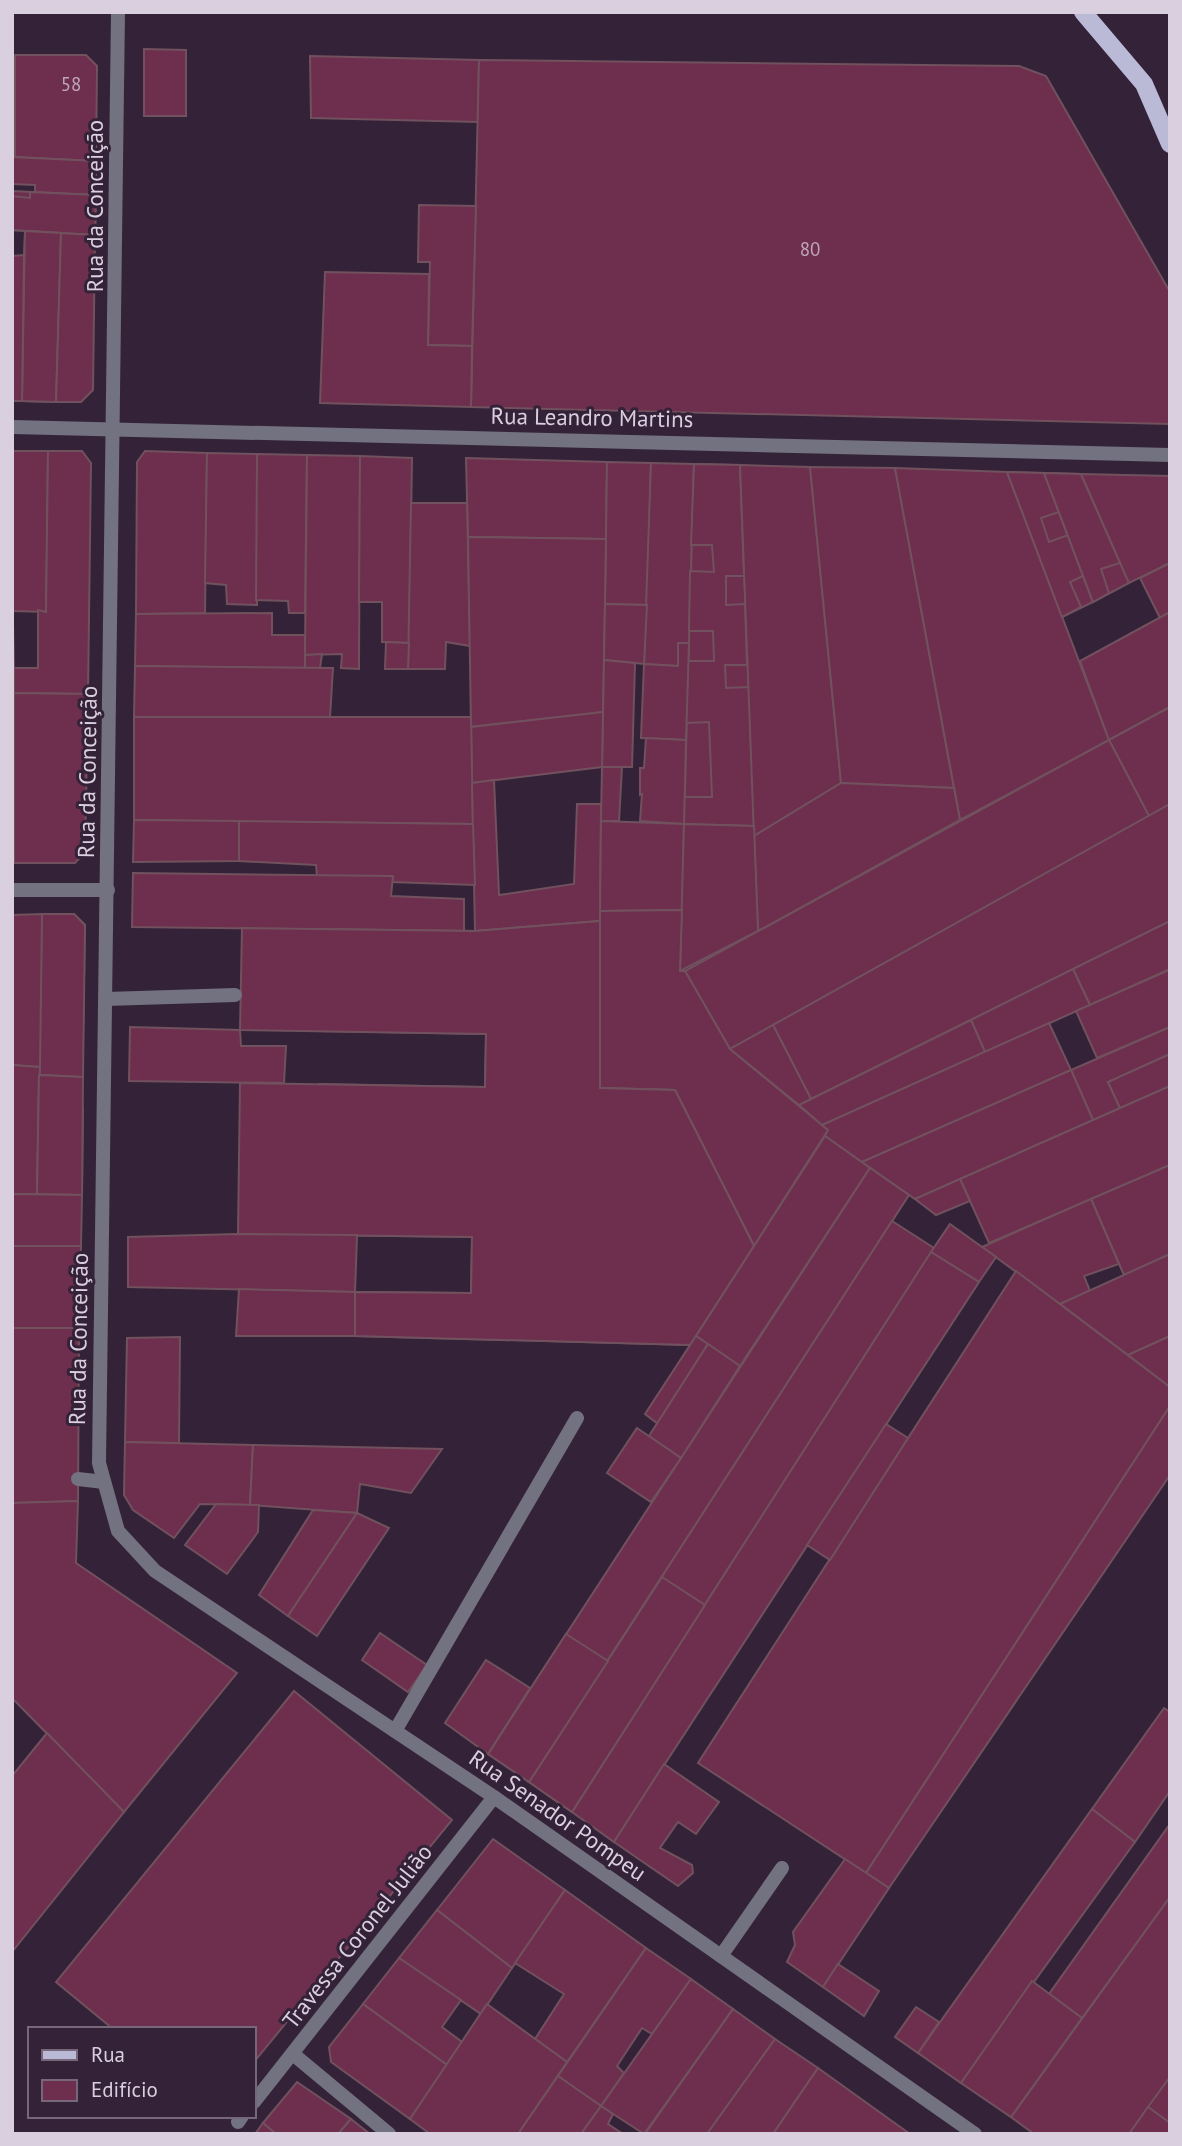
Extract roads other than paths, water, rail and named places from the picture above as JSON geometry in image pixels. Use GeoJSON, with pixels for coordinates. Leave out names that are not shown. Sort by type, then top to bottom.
{"type":"FeatureCollection","features":[{"type":"Feature","properties":{"kind":"main road"},"geometry":{"type":"LineString","coordinates":[[1083,12],[1144,83],[1169,139]]}},
{"type":"Feature","properties":{"kind":"street","name":"Rua da Conceição"},"geometry":{"type":"LineString","coordinates":[[118,12],[115,428],[99,1463],[118,1531]]}},
{"type":"Feature","properties":{"kind":"street","name":"Rua Leandro Martins"},"geometry":{"type":"LineString","coordinates":[[12,427],[1170,455]]}},
{"type":"Feature","properties":{"kind":"street"},"geometry":{"type":"LineString","coordinates":[[12,890],[108,890]]}},
{"type":"Feature","properties":{"kind":"street"},"geometry":{"type":"LineString","coordinates":[[106,999],[235,995]]}},
{"type":"Feature","properties":{"kind":"street"},"geometry":{"type":"LineString","coordinates":[[395,1731],[577,1418]]}},
{"type":"Feature","properties":{"kind":"street"},"geometry":{"type":"LineString","coordinates":[[78,1479],[104,1482]]}},
{"type":"Feature","properties":{"kind":"street","name":"Rua Senador Pompeu"},"geometry":{"type":"LineString","coordinates":[[118,1531],[155,1571],[494,1797],[975,2134]]}},
{"type":"Feature","properties":{"kind":"street","name":"Travessa Coronel Julião"},"geometry":{"type":"LineString","coordinates":[[256,2100],[494,1797]]}},
{"type":"Feature","properties":{"kind":"street"},"geometry":{"type":"LineString","coordinates":[[721,1956],[782,1868]]}},
{"type":"Feature","properties":{"kind":"street"},"geometry":{"type":"LineString","coordinates":[[293,2054],[389,2134]]}}]}
